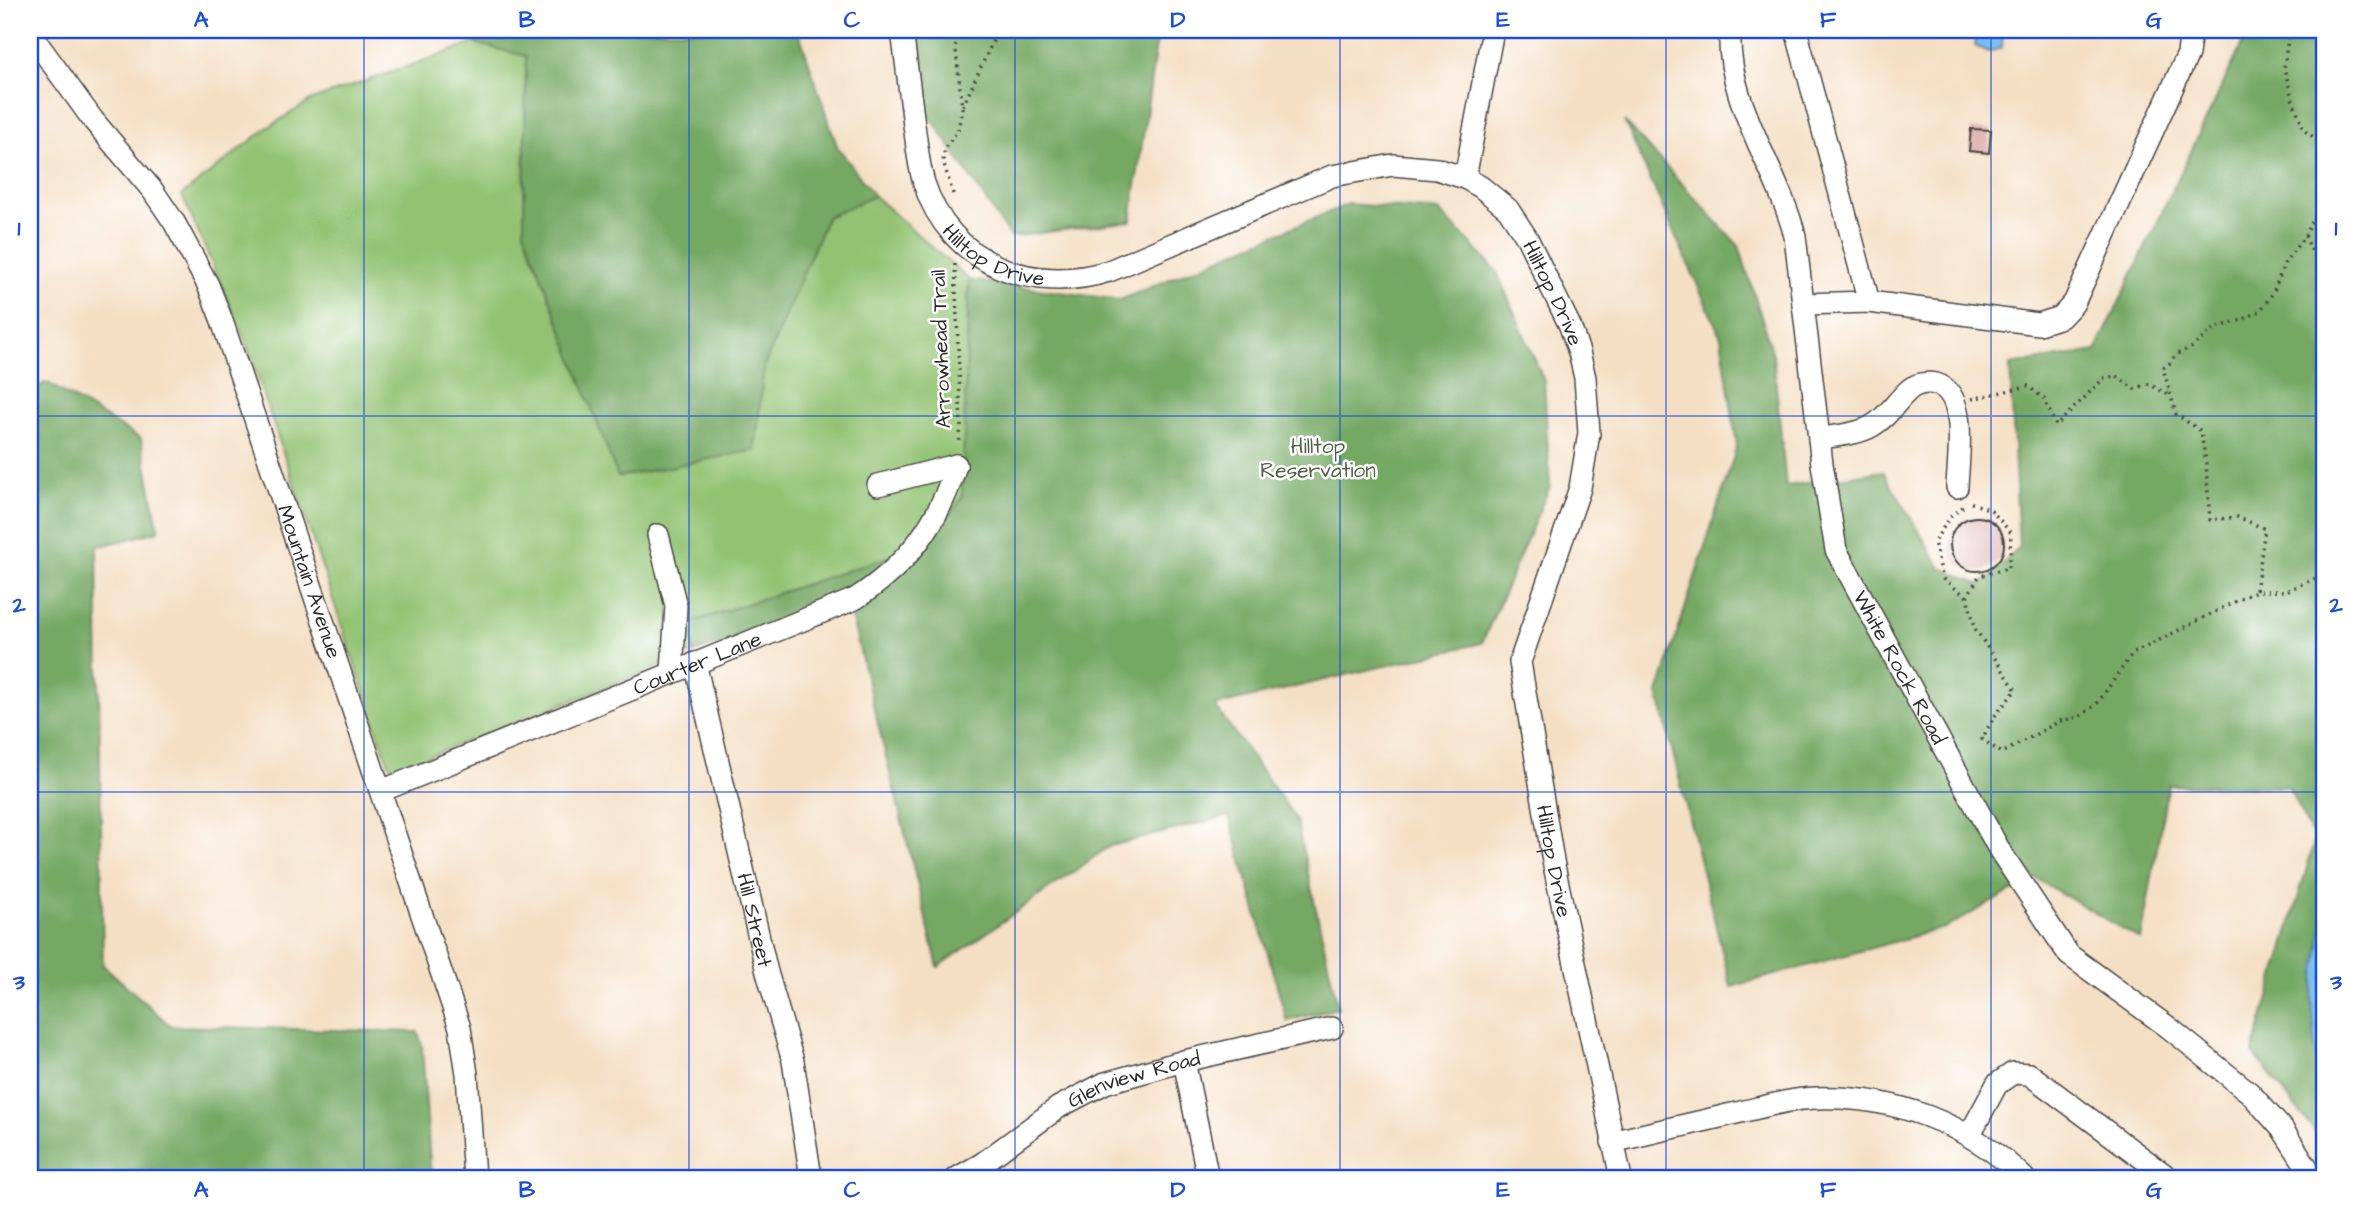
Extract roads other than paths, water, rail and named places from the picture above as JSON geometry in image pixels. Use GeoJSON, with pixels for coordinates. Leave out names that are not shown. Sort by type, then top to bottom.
{"type":"FeatureCollection","features":[{"type":"Feature","properties":{"kind":"street","name":"Hilltop Drive"},"geometry":{"type":"LineString","coordinates":[[902,30],[924,183],[939,215],[956,236],[975,253],[1010,272],[1039,279],[1069,280],[1109,271],[1332,176],[1394,165],[1437,169],[1465,178],[1508,209],[1527,238],[1570,326],[1585,379],[1589,433],[1580,488],[1520,663],[1553,861],[1621,1178]]}},
{"type":"Feature","properties":{"kind":"street"},"geometry":{"type":"LineString","coordinates":[[1465,178],[1493,30]]}},
{"type":"Feature","properties":{"kind":"street","name":"White Rock Road"},"geometry":{"type":"LineString","coordinates":[[1730,30],[1735,82],[1789,211],[1795,236],[1819,439],[1836,550],[2000,851],[2069,955],[2168,1027],[2250,1093],[2283,1130],[2314,1178]]}},
{"type":"Feature","properties":{"kind":"street"},"geometry":{"type":"LineString","coordinates":[[1796,30],[1869,302]]}},
{"type":"Feature","properties":{"kind":"street"},"geometry":{"type":"LineString","coordinates":[[1803,304],[1869,302],[2039,324],[2061,317],[2074,303],[2188,54],[2191,30]]}},
{"type":"Feature","properties":{"kind":"street","name":"Mountain Avenue"},"geometry":{"type":"LineString","coordinates":[[30,33],[93,120],[153,191],[174,222],[208,285],[221,318],[460,1028],[467,1074],[474,1178]]}},
{"type":"Feature","properties":{"kind":"street"},"geometry":{"type":"LineString","coordinates":[[1819,439],[1864,430],[1887,415],[1910,389],[1924,383],[1939,385],[1946,389],[1957,403],[1957,487]]}},
{"type":"Feature","properties":{"kind":"street","name":"Courter Lane"},"geometry":{"type":"LineString","coordinates":[[381,791],[834,609],[874,586],[909,555],[922,539],[943,503],[956,464],[878,485]]}},
{"type":"Feature","properties":{"kind":"street"},"geometry":{"type":"LineString","coordinates":[[658,535],[676,606],[672,672]]}},
{"type":"Feature","properties":{"kind":"street","name":"Hill Street"},"geometry":{"type":"LineString","coordinates":[[695,663],[767,972],[793,1061],[811,1178]]}},
{"type":"Feature","properties":{"kind":"street","name":"Glenview Road"},"geometry":{"type":"LineString","coordinates":[[957,1178],[983,1163],[1059,1107],[1105,1083],[1184,1061],[1332,1028]]}},
{"type":"Feature","properties":{"kind":"street"},"geometry":{"type":"LineString","coordinates":[[1184,1061],[1208,1178]]}},
{"type":"Feature","properties":{"kind":"street"},"geometry":{"type":"LineString","coordinates":[[1969,1136],[1997,1084],[2013,1073],[2029,1074],[2169,1178]]}},
{"type":"Feature","properties":{"kind":"street"},"geometry":{"type":"LineString","coordinates":[[1612,1142],[1762,1106],[1815,1098],[1868,1101],[1895,1106],[1945,1123],[1997,1154],[2024,1178]]}},
{"type":"Feature","properties":{"kind":"water"},"geometry":{"type":"Polygon","coordinates":[[[1977,30],[2003,30],[2002,48],[1988,52],[1975,46],[1977,30]]]}},
{"type":"Feature","properties":{"kind":"water"},"geometry":{"type":"Polygon","coordinates":[[[2325,911],[2323,1086],[2316,1055],[2312,998],[2325,911]]]}},
{"type":"Feature","properties":{"kind":"park label","name":"Hilltop Reservation"},"geometry":{"type":"Point","coordinates":[1318,458]}}]}
